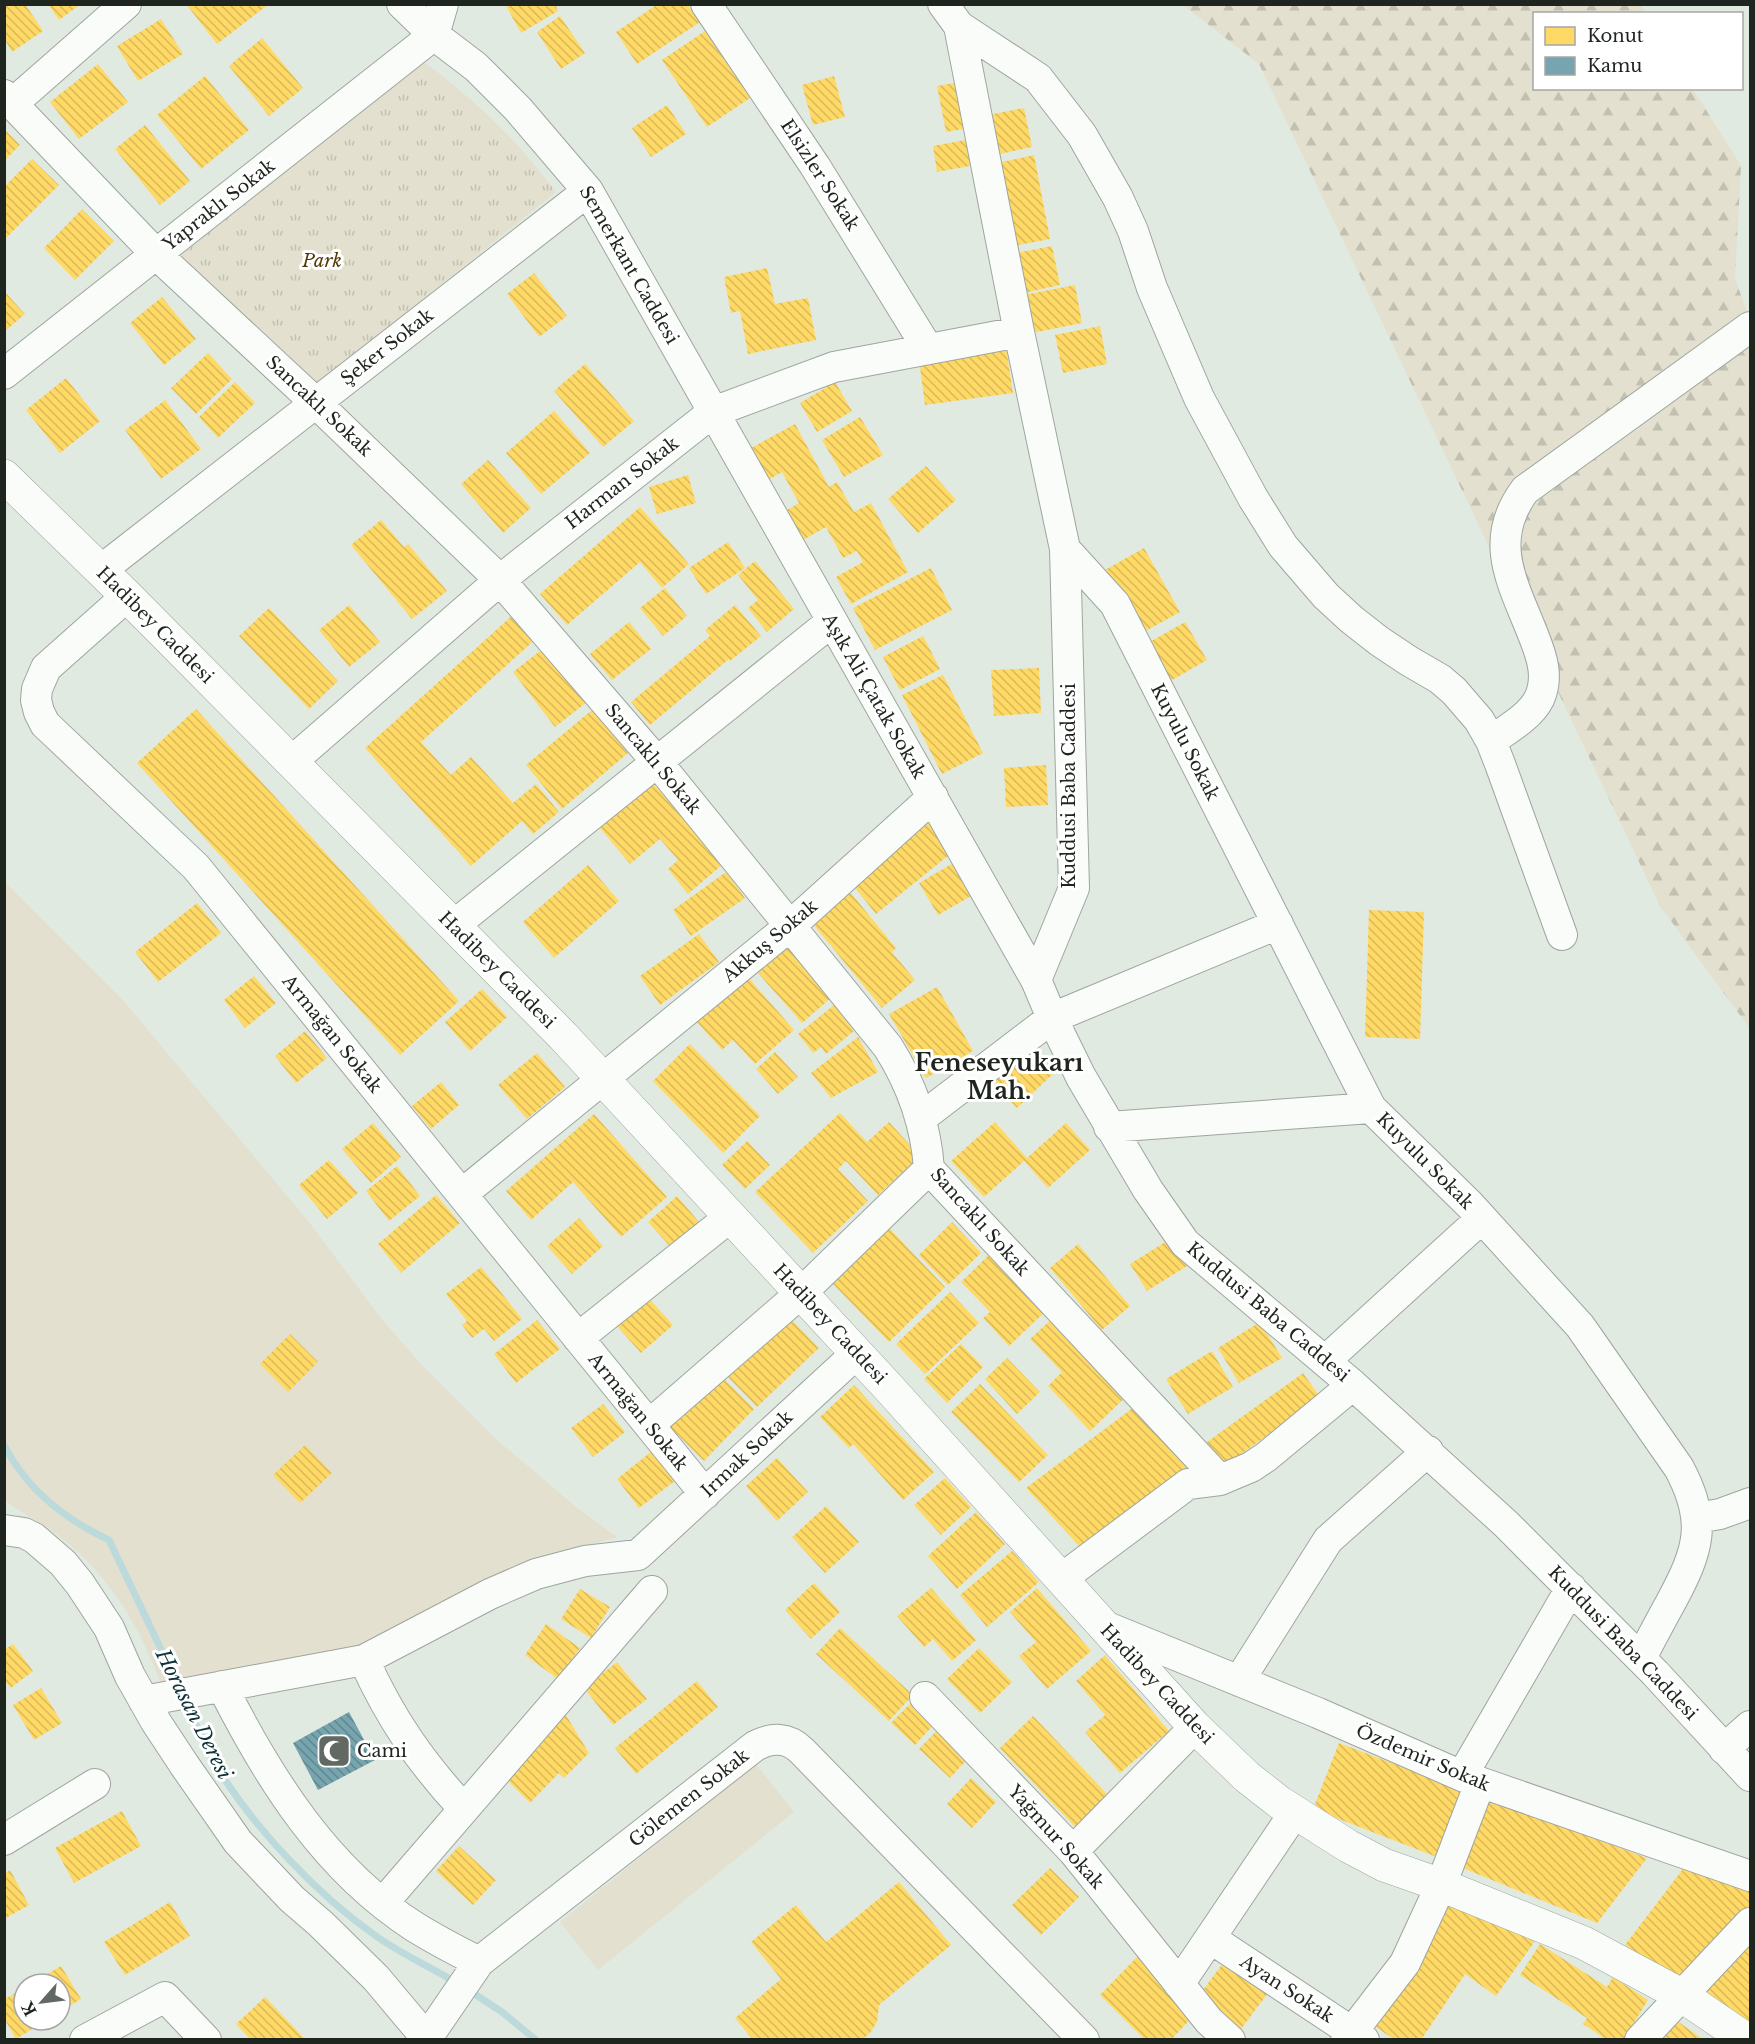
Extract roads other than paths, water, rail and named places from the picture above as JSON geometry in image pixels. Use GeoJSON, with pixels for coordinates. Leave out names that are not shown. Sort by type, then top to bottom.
{"type":"FeatureCollection","features":[{"type":"Feature","properties":{"kind":"main road","name":"Hadibey Caddesi"},"geometry":{"type":"LineString","coordinates":[[4,476],[128,596],[603,1080],[857,1353],[1195,1727],[1247,1777],[1295,1812],[1348,1846],[1384,1865],[1441,1885],[1584,1943],[1681,1995],[1747,2040]]}},
{"type":"Feature","properties":{"kind":"street"},"geometry":{"type":"LineString","coordinates":[[8,100],[126,4]]}},
{"type":"Feature","properties":{"kind":"street","name":"Semerkant Caddesi"},"geometry":{"type":"LineString","coordinates":[[402,4],[434,35],[476,67],[518,109],[588,191],[713,412]]}},
{"type":"Feature","properties":{"kind":"street"},"geometry":{"type":"LineString","coordinates":[[434,35],[443,4]]}},
{"type":"Feature","properties":{"kind":"street","name":"Elsizler Sokak"},"geometry":{"type":"LineString","coordinates":[[706,4],[815,166],[928,349]]}},
{"type":"Feature","properties":{"kind":"street"},"geometry":{"type":"LineString","coordinates":[[951,15],[1038,78],[1082,135],[1110,182],[1133,231],[1156,297],[1199,398],[1225,449],[1283,546],[1326,596],[1351,619],[1379,641],[1440,679],[1473,713],[1491,741],[1562,935]]}},
{"type":"Feature","properties":{"kind":"street","name":"Kuddusi Baba Caddesi"},"geometry":{"type":"LineString","coordinates":[[951,15],[1065,549],[1074,888],[1036,980],[1052,1018],[1109,1127],[1148,1190],[1185,1243],[1353,1385],[1505,1522],[1641,1658],[1750,1776]]}},
{"type":"Feature","properties":{"kind":"street","name":"Yapraklı Sokak"},"geometry":{"type":"LineString","coordinates":[[4,374],[434,35]]}},
{"type":"Feature","properties":{"kind":"street","name":"Sancaklı Sokak"},"geometry":{"type":"LineString","coordinates":[[8,100],[156,254],[316,403],[500,580],[658,763],[888,1047],[910,1086],[921,1118],[929,1169],[1220,1480]]}},
{"type":"Feature","properties":{"kind":"street","name":"Şeker Sokak"},"geometry":{"type":"LineString","coordinates":[[100,570],[588,191]]}},
{"type":"Feature","properties":{"kind":"street"},"geometry":{"type":"LineString","coordinates":[[1491,741],[1532,709],[1539,700],[1544,678],[1542,655],[1507,568],[1506,527],[1517,501],[1525,490],[1750,327]]}},
{"type":"Feature","properties":{"kind":"street","name":"Harman Sokak"},"geometry":{"type":"LineString","coordinates":[[291,762],[500,580],[713,412],[834,367],[1019,332]]}},
{"type":"Feature","properties":{"kind":"street","name":"Aşık Ali Çatak Sokak"},"geometry":{"type":"LineString","coordinates":[[713,412],[1036,980]]}},
{"type":"Feature","properties":{"kind":"street","name":"Kuyulu Sokak"},"geometry":{"type":"LineString","coordinates":[[1065,549],[1115,604],[1371,1108],[1482,1218],[1580,1326],[1679,1468],[1694,1500],[1697,1518],[1695,1544],[1689,1568],[1641,1658]]}},
{"type":"Feature","properties":{"kind":"street","name":"Armağan Sokak"},"geometry":{"type":"LineString","coordinates":[[128,596],[46,668],[37,689],[36,700],[45,724],[196,867],[705,1494]]}},
{"type":"Feature","properties":{"kind":"street"},"geometry":{"type":"LineString","coordinates":[[453,926],[831,622]]}},
{"type":"Feature","properties":{"kind":"street","name":"Akkuş Sokak"},"geometry":{"type":"LineString","coordinates":[[462,1194],[790,926],[933,797]]}},
{"type":"Feature","properties":{"kind":"street"},"geometry":{"type":"LineString","coordinates":[[921,1118],[1052,1018],[1278,924]]}},
{"type":"Feature","properties":{"kind":"street"},"geometry":{"type":"LineString","coordinates":[[1109,1127],[1371,1108]]}},
{"type":"Feature","properties":{"kind":"street"},"geometry":{"type":"LineString","coordinates":[[649,1425],[801,1293],[929,1169]]}},
{"type":"Feature","properties":{"kind":"street"},"geometry":{"type":"LineString","coordinates":[[578,1338],[730,1217]]}},
{"type":"Feature","properties":{"kind":"street"},"geometry":{"type":"LineString","coordinates":[[1325,1361],[1482,1218]]}},
{"type":"Feature","properties":{"kind":"street","name":"Irmak Sokak"},"geometry":{"type":"LineString","coordinates":[[364,1660],[490,1594],[536,1574],[585,1561],[638,1555],[857,1353]]}},
{"type":"Feature","properties":{"kind":"street"},"geometry":{"type":"LineString","coordinates":[[1061,1579],[1188,1484],[1220,1480],[1251,1467],[1353,1385]]}},
{"type":"Feature","properties":{"kind":"street"},"geometry":{"type":"LineString","coordinates":[[1239,1681],[1328,1540],[1428,1451]]}},
{"type":"Feature","properties":{"kind":"street"},"geometry":{"type":"LineString","coordinates":[[1697,1518],[1720,1514],[1750,1503]]}},
{"type":"Feature","properties":{"kind":"street"},"geometry":{"type":"LineString","coordinates":[[4,1530],[24,1533],[34,1538],[63,1563],[109,1628],[130,1676],[144,1701],[185,1766],[238,1842],[278,1885],[376,1978],[428,2039]]}},
{"type":"Feature","properties":{"kind":"street"},"geometry":{"type":"LineString","coordinates":[[1354,2037],[1405,1963],[1441,1885],[1471,1779],[1571,1588]]}},
{"type":"Feature","properties":{"kind":"street"},"geometry":{"type":"LineString","coordinates":[[383,1903],[652,1591]]}},
{"type":"Feature","properties":{"kind":"street","name":"Özdemir Sokak"},"geometry":{"type":"LineString","coordinates":[[1102,1624],[1471,1779],[1750,1876]]}},
{"type":"Feature","properties":{"kind":"street"},"geometry":{"type":"LineString","coordinates":[[144,1701],[364,1660],[394,1720],[412,1748],[464,1809]]}},
{"type":"Feature","properties":{"kind":"street"},"geometry":{"type":"LineString","coordinates":[[222,1686],[264,1764],[295,1810],[332,1856],[383,1903],[421,1931],[480,1962]]}},
{"type":"Feature","properties":{"kind":"street","name":"Yağmur Sokak"},"geometry":{"type":"LineString","coordinates":[[925,1697],[1073,1851],[1209,2021],[1230,2040]]}},
{"type":"Feature","properties":{"kind":"street"},"geometry":{"type":"LineString","coordinates":[[1724,1749],[1750,1726]]}},
{"type":"Feature","properties":{"kind":"street"},"geometry":{"type":"LineString","coordinates":[[1073,1851],[1195,1727]]}},
{"type":"Feature","properties":{"kind":"street","name":"Gölemen Sokak"},"geometry":{"type":"LineString","coordinates":[[428,2039],[480,1962],[755,1746],[774,1739],[797,1746],[1084,2040]]}},
{"type":"Feature","properties":{"kind":"street"},"geometry":{"type":"LineString","coordinates":[[4,1840],[95,1784]]}},
{"type":"Feature","properties":{"kind":"street"},"geometry":{"type":"LineString","coordinates":[[1179,1984],[1295,1812]]}},
{"type":"Feature","properties":{"kind":"street"},"geometry":{"type":"LineString","coordinates":[[1640,2040],[1750,1923]]}},
{"type":"Feature","properties":{"kind":"street","name":"Ayan Sokak"},"geometry":{"type":"LineString","coordinates":[[1210,1938],[1354,2037]]}},
{"type":"Feature","properties":{"kind":"street"},"geometry":{"type":"LineString","coordinates":[[85,2040],[165,1997],[206,2040]]}},
{"type":"Feature","properties":{"kind":"waterway","name":"Horasan Deresi"},"geometry":{"type":"LineString","coordinates":[[4,1445],[24,1476],[48,1502],[77,1523],[109,1540],[179,1687]]}},
{"type":"Feature","properties":{"kind":"waterway","name":"Horasan Deresi"},"geometry":{"type":"LineString","coordinates":[[186,1702],[220,1772],[252,1817],[290,1861],[354,1920],[395,1949],[455,1982]]}},
{"type":"Feature","properties":{"kind":"waterway","name":"Horasan Deresi"},"geometry":{"type":"LineString","coordinates":[[467,1989],[502,2012],[536,2040]]}},
{"type":"Feature","properties":{"kind":"place","name":"Cami"},"geometry":{"type":"Point","coordinates":[334,1751]}},
{"type":"Feature","properties":{"kind":"district","name":"Feneseyukarı Mah."},"geometry":{"type":"Point","coordinates":[999,1076]}},
{"type":"Feature","properties":{"kind":"park label","name":"Park"},"geometry":{"type":"Point","coordinates":[322,261]}}]}
